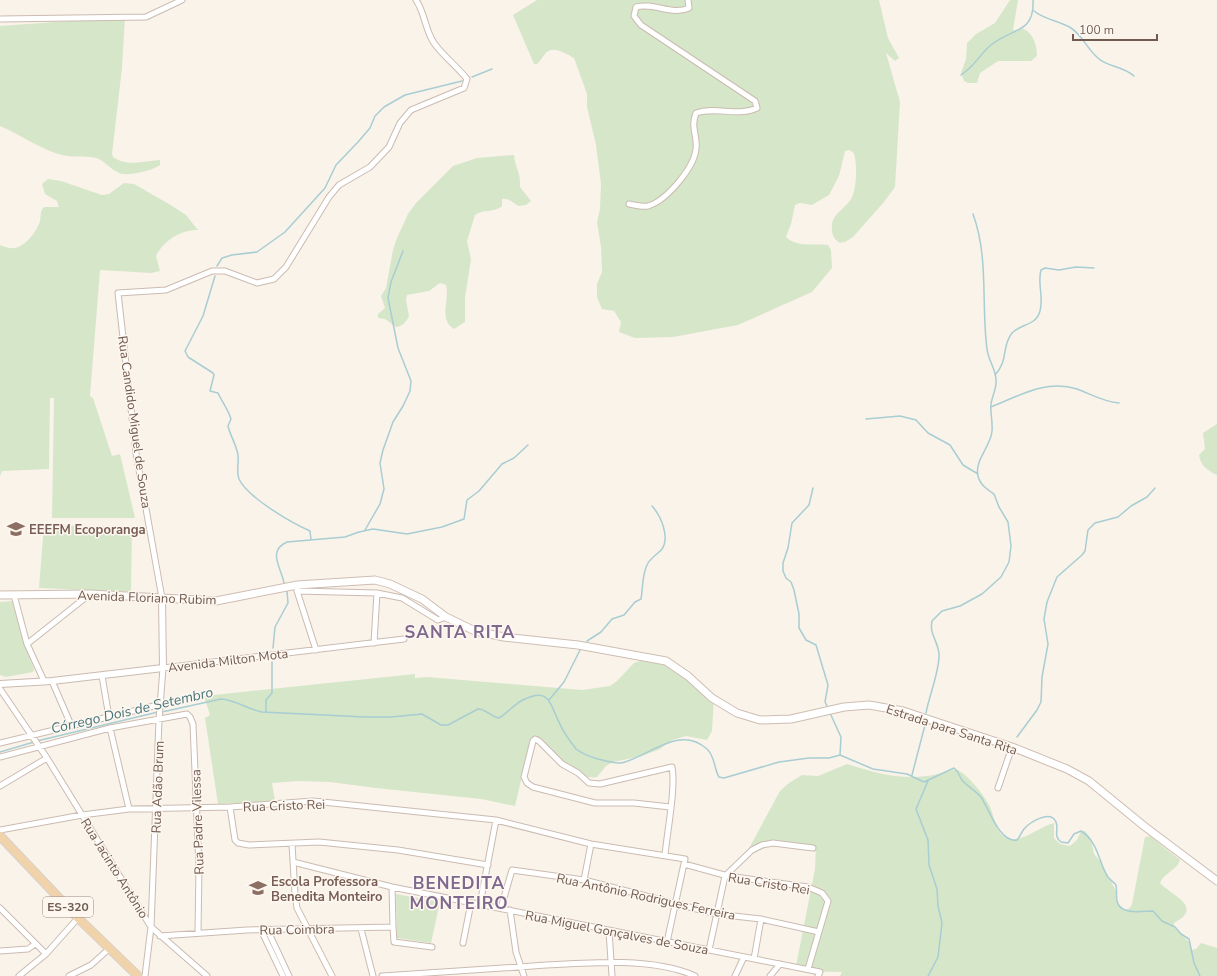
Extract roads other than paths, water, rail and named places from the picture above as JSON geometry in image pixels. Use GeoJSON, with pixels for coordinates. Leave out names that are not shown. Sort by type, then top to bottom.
{"type":"FeatureCollection","features":[{"type":"Feature","properties":{"kind":"main road","name":"Estrada para Santa Rita"},"geometry":{"type":"LineString","coordinates":[[297,588],[375,580],[390,584],[422,599],[446,617],[475,631],[504,638],[578,644],[666,661],[688,676],[712,698],[737,713],[760,720],[791,718],[844,707],[874,705],[904,711],[1012,747],[1089,781],[1144,826],[1217,881]]}},
{"type":"Feature","properties":{"kind":"main road","name":"Avenida Floriano Rubim"},"geometry":{"type":"LineString","coordinates":[[0,595],[90,594],[216,601],[297,588]]}},
{"type":"Feature","properties":{"kind":"main road","name":"ES-320"},"geometry":{"type":"LineString","coordinates":[[0,836],[78,918],[138,976]]}},
{"type":"Feature","properties":{"kind":"street"},"geometry":{"type":"LineString","coordinates":[[0,19],[146,17],[182,0]]}},
{"type":"Feature","properties":{"kind":"street","name":"Rua Candido Miguel de Souza"},"geometry":{"type":"LineString","coordinates":[[162,598],[136,453],[118,293],[166,290],[212,271],[225,271],[257,283],[274,279],[286,267],[329,197],[339,185],[370,167],[389,147],[400,123],[411,110],[464,88],[467,80],[458,66],[434,43],[427,30],[416,0]]}},
{"type":"Feature","properties":{"kind":"street"},"geometry":{"type":"LineString","coordinates":[[629,204],[648,206],[672,190],[692,164],[696,149],[692,122],[696,113],[704,111],[749,112],[757,108],[755,101],[641,25],[634,16],[636,8],[644,5],[681,12],[689,8],[688,0]]}},
{"type":"Feature","properties":{"kind":"street"},"geometry":{"type":"LineString","coordinates":[[297,588],[316,650]]}},
{"type":"Feature","properties":{"kind":"street","name":"Avenida Floriano Rubim"},"geometry":{"type":"LineString","coordinates":[[297,588],[377,593],[402,598],[438,620],[446,617]]}},
{"type":"Feature","properties":{"kind":"street"},"geometry":{"type":"LineString","coordinates":[[374,643],[377,593]]}},
{"type":"Feature","properties":{"kind":"street"},"geometry":{"type":"LineString","coordinates":[[27,644],[90,594]]}},
{"type":"Feature","properties":{"kind":"street"},"geometry":{"type":"LineString","coordinates":[[14,595],[27,644],[44,681]]}},
{"type":"Feature","properties":{"kind":"street","name":"Rua Adão Brum"},"geometry":{"type":"LineString","coordinates":[[145,976],[151,927],[163,668],[162,598]]}},
{"type":"Feature","properties":{"kind":"street","name":"Avenida Milton Mota"},"geometry":{"type":"LineString","coordinates":[[0,684],[102,676],[404,639]]}},
{"type":"Feature","properties":{"kind":"street"},"geometry":{"type":"LineString","coordinates":[[102,676],[109,717]]}},
{"type":"Feature","properties":{"kind":"street"},"geometry":{"type":"LineString","coordinates":[[52,681],[71,725]]}},
{"type":"Feature","properties":{"kind":"street","name":"Rua Jacinto Antônio"},"geometry":{"type":"LineString","coordinates":[[0,689],[47,758],[151,927],[207,976]]}},
{"type":"Feature","properties":{"kind":"street"},"geometry":{"type":"LineString","coordinates":[[0,743],[71,725],[161,706]]}},
{"type":"Feature","properties":{"kind":"street","name":"Rua Padre Vilessa"},"geometry":{"type":"LineString","coordinates":[[160,718],[187,714],[193,724],[199,867],[198,932]]}},
{"type":"Feature","properties":{"kind":"street"},"geometry":{"type":"LineString","coordinates":[[0,757],[37,745],[160,718]]}},
{"type":"Feature","properties":{"kind":"street"},"geometry":{"type":"LineString","coordinates":[[110,728],[129,809]]}},
{"type":"Feature","properties":{"kind":"street"},"geometry":{"type":"LineString","coordinates":[[665,855],[674,775],[672,767],[600,784],[589,783],[578,773],[562,764],[539,741],[535,739],[532,740],[524,777],[527,783],[533,787],[596,803],[634,803],[670,807]]}},
{"type":"Feature","properties":{"kind":"street"},"geometry":{"type":"LineString","coordinates":[[998,788],[1012,747]]}},
{"type":"Feature","properties":{"kind":"street"},"geometry":{"type":"LineString","coordinates":[[0,786],[47,758]]}},
{"type":"Feature","properties":{"kind":"street","name":"Rua Cristo Rei"},"geometry":{"type":"LineString","coordinates":[[0,830],[82,815],[129,809],[197,806],[230,807],[313,801],[496,820],[591,844],[665,855],[725,876],[808,887],[822,893],[828,901],[808,969]]}},
{"type":"Feature","properties":{"kind":"street"},"geometry":{"type":"LineString","coordinates":[[230,807],[235,840],[238,843],[249,845],[319,842],[398,850],[488,865]]}},
{"type":"Feature","properties":{"kind":"street"},"geometry":{"type":"LineString","coordinates":[[480,904],[496,820]]}},
{"type":"Feature","properties":{"kind":"street"},"geometry":{"type":"LineString","coordinates":[[708,950],[725,876],[752,850],[762,845],[773,843],[813,848]]}},
{"type":"Feature","properties":{"kind":"street"},"geometry":{"type":"LineString","coordinates":[[292,844],[297,908],[332,976]]}},
{"type":"Feature","properties":{"kind":"street"},"geometry":{"type":"LineString","coordinates":[[584,880],[591,844]]}},
{"type":"Feature","properties":{"kind":"street","name":"Rua Miguel Gonçalves de Souza"},"geometry":{"type":"LineString","coordinates":[[293,862],[392,887],[609,931],[808,969],[819,974]]}},
{"type":"Feature","properties":{"kind":"street"},"geometry":{"type":"LineString","coordinates":[[667,942],[685,862]]}},
{"type":"Feature","properties":{"kind":"street","name":"Rua Antônio Rodrigues Ferreira"},"geometry":{"type":"LineString","coordinates":[[501,908],[512,870],[584,880],[675,902],[716,914],[761,919],[819,932]]}},
{"type":"Feature","properties":{"kind":"street"},"geometry":{"type":"LineString","coordinates":[[392,887],[394,942],[432,947]]}},
{"type":"Feature","properties":{"kind":"street"},"geometry":{"type":"LineString","coordinates":[[463,943],[471,903]]}},
{"type":"Feature","properties":{"kind":"street"},"geometry":{"type":"LineString","coordinates":[[0,908],[46,954]]}},
{"type":"Feature","properties":{"kind":"street"},"geometry":{"type":"LineString","coordinates":[[510,910],[516,952],[524,976]]}},
{"type":"Feature","properties":{"kind":"street"},"geometry":{"type":"LineString","coordinates":[[18,976],[46,954],[78,918]]}},
{"type":"Feature","properties":{"kind":"street"},"geometry":{"type":"LineString","coordinates":[[754,959],[761,919]]}},
{"type":"Feature","properties":{"kind":"street","name":"Rua Coimbra"},"geometry":{"type":"LineString","coordinates":[[160,936],[198,932],[393,927]]}},
{"type":"Feature","properties":{"kind":"street"},"geometry":{"type":"LineString","coordinates":[[360,929],[373,976]]}},
{"type":"Feature","properties":{"kind":"street"},"geometry":{"type":"LineString","coordinates":[[261,930],[289,976]]}},
{"type":"Feature","properties":{"kind":"street"},"geometry":{"type":"LineString","coordinates":[[267,930],[280,963],[283,976]]}},
{"type":"Feature","properties":{"kind":"street"},"geometry":{"type":"LineString","coordinates":[[609,931],[613,962],[612,976]]}},
{"type":"Feature","properties":{"kind":"street"},"geometry":{"type":"LineString","coordinates":[[0,951],[28,949],[35,944]]}},
{"type":"Feature","properties":{"kind":"street"},"geometry":{"type":"LineString","coordinates":[[69,976],[91,965],[110,948]]}},
{"type":"Feature","properties":{"kind":"street"},"geometry":{"type":"LineString","coordinates":[[735,976],[744,957]]}},
{"type":"Feature","properties":{"kind":"street"},"geometry":{"type":"LineString","coordinates":[[382,976],[521,966],[613,962],[659,967],[685,972],[695,976]]}},
{"type":"Feature","properties":{"kind":"street"},"geometry":{"type":"LineString","coordinates":[[770,976],[780,964]]}},
{"type":"Feature","properties":{"kind":"waterway"},"geometry":{"type":"LineString","coordinates":[[961,75],[970,68],[991,45],[1026,25],[1033,11],[1033,0]]}},
{"type":"Feature","properties":{"kind":"waterway"},"geometry":{"type":"LineString","coordinates":[[1034,11],[1071,28],[1102,61],[1125,70],[1134,76]]}},
{"type":"Feature","properties":{"kind":"waterway"},"geometry":{"type":"LineString","coordinates":[[472,77],[492,69]]}},
{"type":"Feature","properties":{"kind":"waterway"},"geometry":{"type":"LineString","coordinates":[[217,266],[222,258],[232,255],[257,252],[285,232],[325,188],[336,165],[370,128],[375,116],[384,107],[405,95],[462,81]]}},
{"type":"Feature","properties":{"kind":"waterway"},"geometry":{"type":"LineString","coordinates":[[926,713],[939,660],[938,649],[931,626],[932,621],[942,611],[960,606],[982,594],[1001,577],[1009,562],[1011,546],[1008,522],[999,507],[994,494],[982,485],[977,470],[980,459],[991,437],[991,404],[995,389],[996,376],[987,349],[983,264],[978,231],[973,214]]}},
{"type":"Feature","properties":{"kind":"waterway"},"geometry":{"type":"LineString","coordinates":[[365,530],[380,504],[384,489],[380,463],[383,450],[393,422],[410,391],[411,381],[398,348],[388,298],[391,282],[403,251]]}},
{"type":"Feature","properties":{"kind":"waterway"},"geometry":{"type":"LineString","coordinates":[[995,375],[1002,364],[1007,343],[1012,333],[1020,327],[1032,322],[1038,316],[1041,306],[1041,270],[1045,268],[1059,270],[1076,267],[1094,268]]}},
{"type":"Feature","properties":{"kind":"waterway"},"geometry":{"type":"LineString","coordinates":[[215,276],[203,316],[185,351],[188,357],[214,375],[210,391],[218,393],[230,415],[231,419],[228,426],[238,455],[239,479],[251,494],[261,502],[310,531],[311,540]]}},
{"type":"Feature","properties":{"kind":"waterway"},"geometry":{"type":"LineString","coordinates":[[991,407],[1033,390],[1054,386],[1066,386],[1102,399],[1119,403]]}},
{"type":"Feature","properties":{"kind":"waterway"},"geometry":{"type":"LineString","coordinates":[[866,419],[900,416],[916,420],[928,433],[950,445],[963,465],[978,474]]}},
{"type":"Feature","properties":{"kind":"waterway"},"geometry":{"type":"LineString","coordinates":[[284,583],[276,555],[281,546],[287,542],[345,537],[373,529],[407,534],[442,527],[464,519],[467,500],[479,491],[502,464],[514,458],[528,445]]}},
{"type":"Feature","properties":{"kind":"waterway"},"geometry":{"type":"LineString","coordinates":[[813,488],[809,505],[792,523],[788,548],[783,563],[783,571],[786,578],[791,582],[794,590],[799,614],[799,628],[806,640],[816,645],[828,685],[825,702],[828,708]]}},
{"type":"Feature","properties":{"kind":"waterway"},"geometry":{"type":"LineString","coordinates":[[1017,737],[1037,710],[1041,702],[1042,677],[1048,644],[1044,619],[1047,602],[1057,577],[1085,551],[1088,530],[1095,523],[1118,517],[1131,506],[1147,497],[1155,488]]}},
{"type":"Feature","properties":{"kind":"waterway"},"geometry":{"type":"LineString","coordinates":[[587,641],[601,632],[612,619],[624,615],[635,602],[641,599],[645,569],[650,560],[662,549],[665,539],[665,533],[661,521],[652,506]]}},
{"type":"Feature","properties":{"kind":"waterway"},"geometry":{"type":"LineString","coordinates":[[273,648],[275,627],[288,603],[287,591]]}},
{"type":"Feature","properties":{"kind":"waterway"},"geometry":{"type":"LineString","coordinates":[[549,700],[564,682],[580,650]]}},
{"type":"Feature","properties":{"kind":"waterway"},"geometry":{"type":"LineString","coordinates":[[266,712],[266,700],[272,693],[272,662]]}},
{"type":"Feature","properties":{"kind":"waterway","name":"Córrego Dois de Setembro"},"geometry":{"type":"LineString","coordinates":[[162,712],[221,699],[232,701],[262,712],[365,717],[391,717],[422,714],[441,725],[448,725],[478,709],[484,710],[499,718],[521,701],[536,695],[546,698],[549,702],[568,739],[576,749],[592,757],[612,762],[625,762],[676,740],[687,740],[697,742],[710,752],[719,777],[724,778],[779,762],[809,758],[829,758],[840,755],[873,769],[907,774],[924,782],[954,768],[962,780],[981,797],[995,824],[1005,836],[1017,840],[1027,826],[1040,818],[1045,817],[1053,818],[1056,822],[1057,837],[1061,842],[1068,843],[1074,834],[1081,831],[1086,835],[1094,845],[1107,876],[1116,885],[1117,901],[1119,906],[1122,909],[1132,912],[1153,911],[1162,921],[1175,927],[1181,934],[1189,939],[1194,963],[1200,976]]}},
{"type":"Feature","properties":{"kind":"waterway","name":"Córrego Dois de Setembro"},"geometry":{"type":"LineString","coordinates":[[37,741],[158,712]]}},
{"type":"Feature","properties":{"kind":"waterway"},"geometry":{"type":"LineString","coordinates":[[830,713],[841,737],[840,755]]}},
{"type":"Feature","properties":{"kind":"waterway"},"geometry":{"type":"LineString","coordinates":[[912,775],[925,725]]}},
{"type":"Feature","properties":{"kind":"waterway","name":"Córrego Dois de Setembro"},"geometry":{"type":"LineString","coordinates":[[0,752],[34,742]]}},
{"type":"Feature","properties":{"kind":"waterway"},"geometry":{"type":"LineString","coordinates":[[928,781],[916,809],[928,840],[929,865],[937,889],[938,906],[942,923],[938,957],[928,976]]}},
{"type":"Feature","properties":{"kind":"place","name":"EEEFM Ecoporanga"},"geometry":{"type":"Point","coordinates":[16,529]}},
{"type":"Feature","properties":{"kind":"place","name":"Escola Professora Benedita Monteiro"},"geometry":{"type":"Point","coordinates":[258,888]}},
{"type":"Feature","properties":{"kind":"district","name":"SANTA RITA"},"geometry":{"type":"Point","coordinates":[460,632]}},
{"type":"Feature","properties":{"kind":"district","name":"BENEDITA MONTEIRO"},"geometry":{"type":"Point","coordinates":[459,893]}}]}
